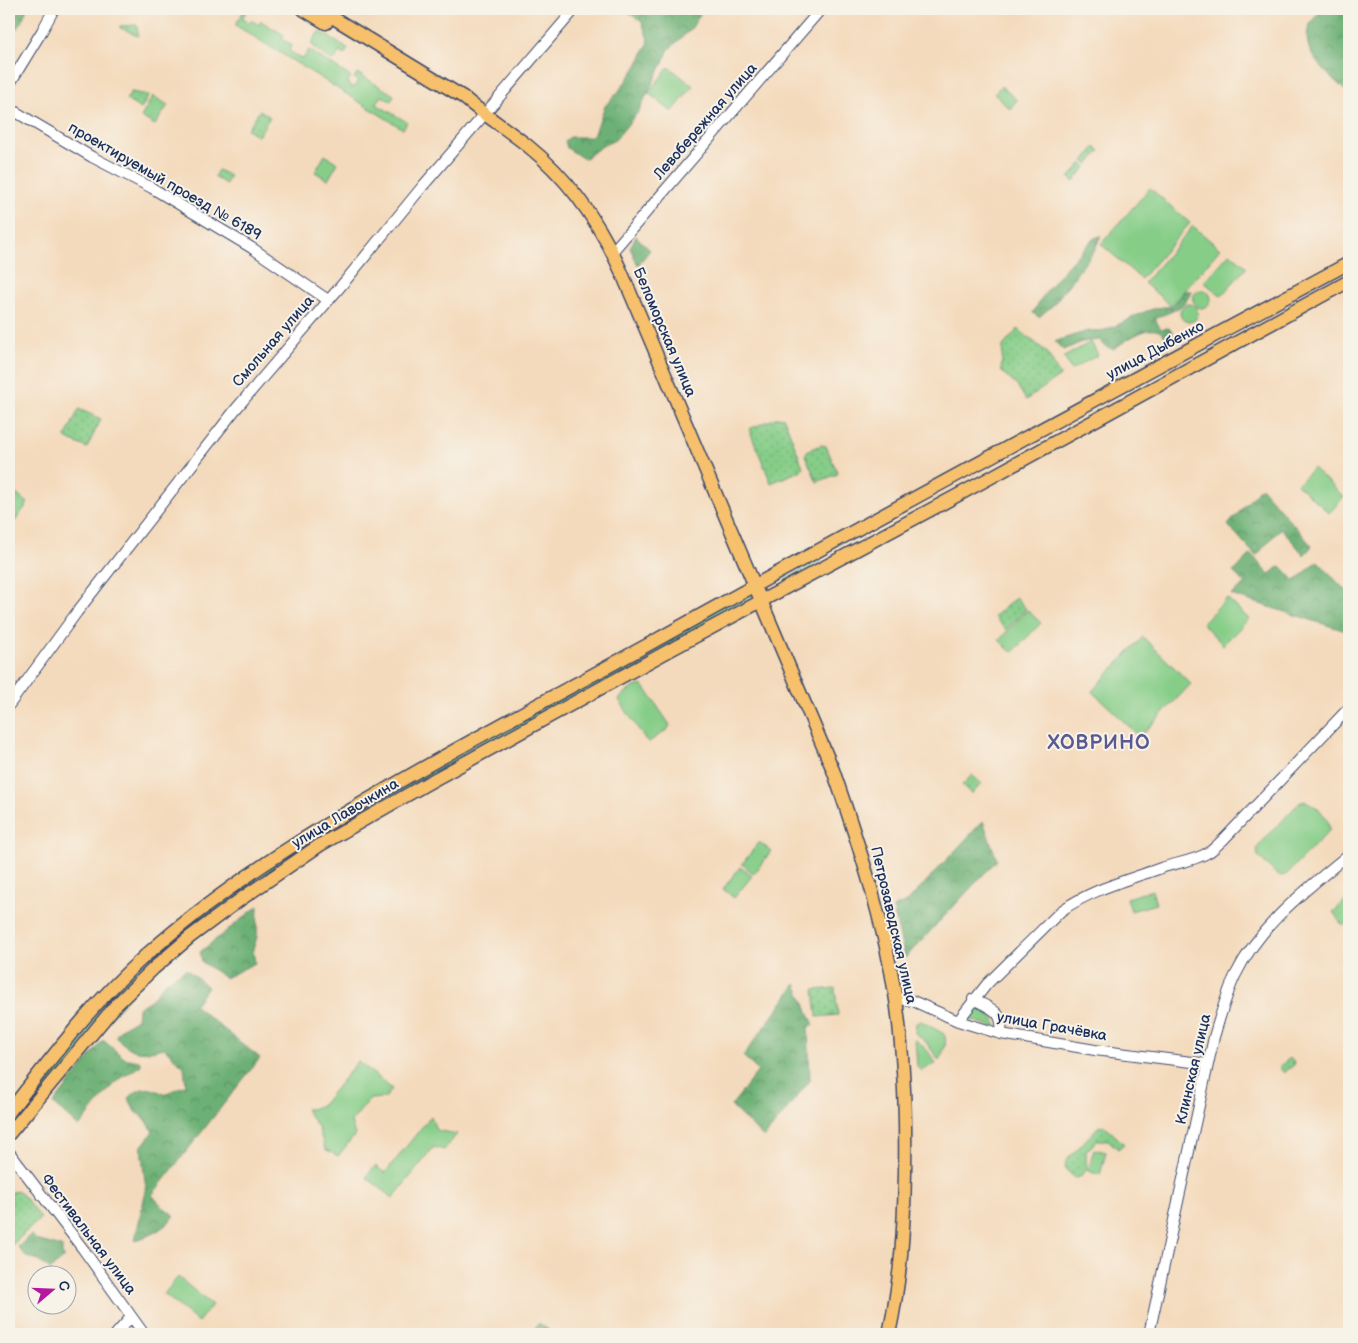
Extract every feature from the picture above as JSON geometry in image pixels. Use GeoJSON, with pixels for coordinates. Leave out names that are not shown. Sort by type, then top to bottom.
{"type":"FeatureCollection","features":[{"type":"Feature","properties":{"kind":"main road","name":"Беломорская улица"},"geometry":{"type":"LineString","coordinates":[[303,9],[459,104],[484,115]]}},
{"type":"Feature","properties":{"kind":"main road","name":"Беломорская улица"},"geometry":{"type":"LineString","coordinates":[[319,9],[463,97],[484,115],[528,146],[550,166],[582,202],[612,252],[761,601]]}},
{"type":"Feature","properties":{"kind":"main road","name":"улица Дыбенко"},"geometry":{"type":"LineString","coordinates":[[754,585],[1349,263]]}},
{"type":"Feature","properties":{"kind":"main road","name":"улица Дыбенко"},"geometry":{"type":"LineString","coordinates":[[761,601],[1349,281]]}},
{"type":"Feature","properties":{"kind":"main road","name":"улица Лавочкина"},"geometry":{"type":"LineString","coordinates":[[9,1112],[86,1015],[107,992],[144,956],[225,892],[312,833],[433,762],[754,585]]}},
{"type":"Feature","properties":{"kind":"main road","name":"улица Лавочкина"},"geometry":{"type":"LineString","coordinates":[[9,1134],[116,1005],[154,968],[190,937],[241,899],[336,835],[761,601]]}},
{"type":"Feature","properties":{"kind":"main road","name":"Петрозаводская улица"},"geometry":{"type":"LineString","coordinates":[[761,601],[833,770],[857,839],[879,922],[896,999],[904,1084],[905,1197],[904,1239],[899,1286],[889,1334]]}},
{"type":"Feature","properties":{"kind":"street"},"geometry":{"type":"LineString","coordinates":[[9,85],[54,9]]}},
{"type":"Feature","properties":{"kind":"street","name":"Смольная улица"},"geometry":{"type":"LineString","coordinates":[[9,705],[77,612],[249,392],[575,9]]}},
{"type":"Feature","properties":{"kind":"street","name":"Левобережная улица"},"geometry":{"type":"LineString","coordinates":[[612,252],[821,9]]}},
{"type":"Feature","properties":{"kind":"street","name":"проектируемый проезд № 6189"},"geometry":{"type":"LineString","coordinates":[[9,108],[152,188],[252,248],[328,300]]}},
{"type":"Feature","properties":{"kind":"street"},"geometry":{"type":"LineString","coordinates":[[976,465],[986,480]]}},
{"type":"Feature","properties":{"kind":"street"},"geometry":{"type":"LineString","coordinates":[[831,543],[827,547],[828,556],[834,559],[840,558]]}},
{"type":"Feature","properties":{"kind":"street"},"geometry":{"type":"LineString","coordinates":[[958,1021],[973,999],[1061,911],[1072,903],[1110,886],[1198,858],[1209,852],[1223,840],[1349,708]]}},
{"type":"Feature","properties":{"kind":"street"},"geometry":{"type":"LineString","coordinates":[[329,823],[326,827],[326,833],[331,836],[336,835]]}},
{"type":"Feature","properties":{"kind":"street"},"geometry":{"type":"LineString","coordinates":[[312,833],[317,832],[322,835],[323,841],[320,845]]}},
{"type":"Feature","properties":{"kind":"street","name":"Клинская улица"},"geometry":{"type":"LineString","coordinates":[[1149,1334],[1214,1037],[1225,999],[1235,975],[1247,954],[1275,919],[1349,854]]}},
{"type":"Feature","properties":{"kind":"street","name":"улица Грачёвка"},"geometry":{"type":"LineString","coordinates":[[896,999],[913,1001],[958,1021],[1001,1034],[1095,1050],[1208,1064]]}},
{"type":"Feature","properties":{"kind":"street"},"geometry":{"type":"LineString","coordinates":[[973,999],[985,1005],[1001,1018],[1001,1034]]}},
{"type":"Feature","properties":{"kind":"street","name":"Фестивальная улица"},"geometry":{"type":"LineString","coordinates":[[9,1152],[83,1249],[144,1334]]}},
{"type":"Feature","properties":{"kind":"street"},"geometry":{"type":"LineString","coordinates":[[116,1334],[131,1317]]}},
{"type":"Feature","properties":{"kind":"green space"},"geometry":{"type":"Polygon","coordinates":[[[9,9],[27,9],[19,27],[16,29],[9,28],[9,9]]]}},
{"type":"Feature","properties":{"kind":"green space"},"geometry":{"type":"Polygon","coordinates":[[[245,9],[248,9],[242,19],[249,22],[251,20],[259,25],[261,21],[284,35],[282,39],[292,45],[289,51],[303,59],[309,50],[351,77],[347,83],[353,88],[358,81],[354,78],[357,73],[394,95],[391,101],[382,96],[376,104],[407,122],[403,129],[235,25],[245,9]]]}},
{"type":"Feature","properties":{"kind":"green space"},"geometry":{"type":"Polygon","coordinates":[[[624,9],[641,9],[653,13],[661,9],[703,9],[691,29],[669,49],[638,112],[615,140],[602,146],[584,159],[567,148],[565,141],[570,137],[590,137],[595,132],[605,106],[619,91],[636,67],[649,42],[642,22],[624,9]]]}},
{"type":"Feature","properties":{"kind":"green space"},"geometry":{"type":"Polygon","coordinates":[[[1322,9],[1349,9],[1349,94],[1325,72],[1308,45],[1307,35],[1310,24],[1322,9]]]}},
{"type":"Feature","properties":{"kind":"green space"},"geometry":{"type":"Polygon","coordinates":[[[137,25],[138,36],[120,28],[120,26],[137,25]]]}},
{"type":"Feature","properties":{"kind":"green space"},"geometry":{"type":"Polygon","coordinates":[[[319,31],[348,49],[344,55],[339,52],[334,61],[319,52],[311,44],[319,31]]]}},
{"type":"Feature","properties":{"kind":"green space"},"geometry":{"type":"Polygon","coordinates":[[[669,67],[693,86],[672,112],[648,93],[669,67]]]}},
{"type":"Feature","properties":{"kind":"green space"},"geometry":{"type":"Polygon","coordinates":[[[1001,86],[1017,100],[1010,109],[994,94],[1001,86]]]}},
{"type":"Feature","properties":{"kind":"green space"},"geometry":{"type":"Polygon","coordinates":[[[131,92],[149,95],[141,109],[126,100],[131,92]]]}},
{"type":"Feature","properties":{"kind":"green space"},"geometry":{"type":"Polygon","coordinates":[[[153,96],[168,105],[155,125],[141,117],[153,96]]]}},
{"type":"Feature","properties":{"kind":"green space"},"geometry":{"type":"Polygon","coordinates":[[[260,110],[270,117],[258,136],[247,129],[260,110]]]}},
{"type":"Feature","properties":{"kind":"green space"},"geometry":{"type":"Polygon","coordinates":[[[1095,147],[1100,151],[1088,164],[1084,161],[1095,147]]]}},
{"type":"Feature","properties":{"kind":"green space"},"geometry":{"type":"Polygon","coordinates":[[[325,155],[338,163],[328,180],[315,172],[325,155]]]}},
{"type":"Feature","properties":{"kind":"green space"},"geometry":{"type":"Polygon","coordinates":[[[1082,163],[1086,167],[1073,182],[1069,178],[1082,163]]]}},
{"type":"Feature","properties":{"kind":"green space"},"geometry":{"type":"Polygon","coordinates":[[[218,170],[230,176],[226,184],[214,177],[218,170]]]}},
{"type":"Feature","properties":{"kind":"green space"},"geometry":{"type":"Polygon","coordinates":[[[1150,188],[1190,223],[1141,279],[1101,244],[1150,188]]]}},
{"type":"Feature","properties":{"kind":"green space"},"geometry":{"type":"Polygon","coordinates":[[[1193,226],[1220,249],[1171,306],[1144,283],[1193,226]]]}},
{"type":"Feature","properties":{"kind":"green space"},"geometry":{"type":"Polygon","coordinates":[[[636,236],[650,250],[638,265],[630,248],[636,236]]]}},
{"type":"Feature","properties":{"kind":"green space"},"geometry":{"type":"Polygon","coordinates":[[[1101,236],[1094,251],[1053,305],[1039,317],[1033,313],[1061,273],[1094,238],[1101,236]]]}},
{"type":"Feature","properties":{"kind":"green space"},"geometry":{"type":"Polygon","coordinates":[[[1230,253],[1247,267],[1221,296],[1204,282],[1230,253]]]}},
{"type":"Feature","properties":{"kind":"green space"},"geometry":{"type":"Polygon","coordinates":[[[1202,290],[1208,293],[1211,299],[1208,305],[1202,308],[1196,305],[1193,299],[1196,293],[1202,290]]]}},
{"type":"Feature","properties":{"kind":"green space"},"geometry":{"type":"Polygon","coordinates":[[[1185,291],[1191,291],[1189,297],[1182,305],[1156,317],[1156,321],[1161,329],[1169,328],[1176,338],[1173,344],[1157,330],[1144,331],[1137,334],[1113,349],[1106,347],[1099,340],[1082,342],[1063,350],[1055,342],[1089,331],[1105,330],[1154,309],[1172,307],[1185,291]]]}},
{"type":"Feature","properties":{"kind":"green space"},"geometry":{"type":"Polygon","coordinates":[[[1189,304],[1195,307],[1198,313],[1195,319],[1189,322],[1183,319],[1180,313],[1183,307],[1189,304]]]}},
{"type":"Feature","properties":{"kind":"green space"},"geometry":{"type":"Polygon","coordinates":[[[1018,329],[1047,352],[1060,376],[1026,400],[1018,387],[1001,371],[1003,346],[1018,329]]]}},
{"type":"Feature","properties":{"kind":"green space"},"geometry":{"type":"Polygon","coordinates":[[[1091,342],[1098,355],[1071,370],[1064,357],[1091,342]]]}},
{"type":"Feature","properties":{"kind":"green space"},"geometry":{"type":"Polygon","coordinates":[[[79,409],[101,419],[87,448],[65,438],[79,409]]]}},
{"type":"Feature","properties":{"kind":"green space"},"geometry":{"type":"Polygon","coordinates":[[[778,417],[784,418],[803,467],[800,471],[771,483],[749,429],[778,417]]]}},
{"type":"Feature","properties":{"kind":"green space"},"geometry":{"type":"Polygon","coordinates":[[[821,445],[826,446],[838,474],[817,482],[805,455],[808,450],[821,445]]]}},
{"type":"Feature","properties":{"kind":"green space"},"geometry":{"type":"Polygon","coordinates":[[[1313,468],[1344,497],[1329,513],[1297,484],[1313,468]]]}},
{"type":"Feature","properties":{"kind":"green space"},"geometry":{"type":"Polygon","coordinates":[[[1261,487],[1312,546],[1304,555],[1281,528],[1256,556],[1228,525],[1261,487]]]}},
{"type":"Feature","properties":{"kind":"green space"},"geometry":{"type":"Polygon","coordinates":[[[9,489],[28,503],[9,530],[9,489]]]}},
{"type":"Feature","properties":{"kind":"green space"},"geometry":{"type":"Polygon","coordinates":[[[1251,554],[1269,574],[1281,566],[1295,581],[1318,561],[1349,592],[1349,632],[1231,595],[1246,584],[1233,572],[1251,554]]]}},
{"type":"Feature","properties":{"kind":"green space"},"geometry":{"type":"Polygon","coordinates":[[[819,560],[820,563],[786,583],[784,579],[819,560]]]}},
{"type":"Feature","properties":{"kind":"green space"},"geometry":{"type":"Polygon","coordinates":[[[754,585],[761,601],[336,835],[154,968],[9,1134],[9,1112],[107,992],[259,868],[754,585]]]}},
{"type":"Feature","properties":{"kind":"green space"},"geometry":{"type":"Polygon","coordinates":[[[1016,597],[1026,609],[1006,630],[994,617],[1016,597]]]}},
{"type":"Feature","properties":{"kind":"green space"},"geometry":{"type":"Polygon","coordinates":[[[1227,598],[1249,619],[1223,645],[1202,623],[1227,598]]]}},
{"type":"Feature","properties":{"kind":"green space"},"geometry":{"type":"Polygon","coordinates":[[[1027,610],[1041,623],[1012,653],[999,640],[1027,610]]]}},
{"type":"Feature","properties":{"kind":"green space"},"geometry":{"type":"Polygon","coordinates":[[[1143,637],[1191,684],[1140,737],[1092,691],[1143,637]]]}},
{"type":"Feature","properties":{"kind":"green space"},"geometry":{"type":"Polygon","coordinates":[[[641,685],[670,725],[668,729],[649,742],[645,739],[619,700],[628,691],[641,685]]]}},
{"type":"Feature","properties":{"kind":"green space"},"geometry":{"type":"Polygon","coordinates":[[[972,775],[982,784],[971,794],[962,785],[972,775]]]}},
{"type":"Feature","properties":{"kind":"green space"},"geometry":{"type":"Polygon","coordinates":[[[1305,801],[1322,813],[1328,821],[1329,831],[1287,874],[1282,876],[1276,874],[1258,856],[1257,849],[1299,803],[1305,801]]]}},
{"type":"Feature","properties":{"kind":"green space"},"geometry":{"type":"Polygon","coordinates":[[[983,821],[997,860],[905,958],[893,908],[908,901],[983,821]]]}},
{"type":"Feature","properties":{"kind":"green space"},"geometry":{"type":"Polygon","coordinates":[[[759,842],[771,851],[754,874],[742,864],[759,842]]]}},
{"type":"Feature","properties":{"kind":"green space"},"geometry":{"type":"Polygon","coordinates":[[[740,867],[752,876],[734,898],[723,889],[740,867]]]}},
{"type":"Feature","properties":{"kind":"green space"},"geometry":{"type":"Polygon","coordinates":[[[1152,890],[1156,904],[1131,911],[1127,898],[1152,890]]]}},
{"type":"Feature","properties":{"kind":"green space"},"geometry":{"type":"Polygon","coordinates":[[[1349,898],[1349,921],[1343,926],[1333,912],[1349,898]]]}},
{"type":"Feature","properties":{"kind":"green space"},"geometry":{"type":"Polygon","coordinates":[[[258,906],[257,937],[253,949],[255,963],[225,978],[202,962],[200,952],[258,906]]]}},
{"type":"Feature","properties":{"kind":"green space"},"geometry":{"type":"Polygon","coordinates":[[[186,969],[208,987],[194,1005],[260,1058],[152,1195],[175,1216],[156,1231],[135,1240],[146,1190],[141,1147],[153,1132],[147,1121],[134,1110],[129,1098],[137,1091],[145,1088],[164,1094],[186,1085],[184,1067],[164,1048],[143,1052],[133,1050],[115,1037],[122,1028],[137,1019],[138,1008],[152,999],[164,983],[186,969]]]}},
{"type":"Feature","properties":{"kind":"green space"},"geometry":{"type":"Polygon","coordinates":[[[796,984],[814,1025],[808,1027],[810,1080],[764,1138],[731,1106],[758,1071],[743,1056],[796,984]]]}},
{"type":"Feature","properties":{"kind":"green space"},"geometry":{"type":"Polygon","coordinates":[[[835,988],[838,1015],[817,1017],[814,990],[835,988]]]}},
{"type":"Feature","properties":{"kind":"green space"},"geometry":{"type":"Polygon","coordinates":[[[976,1006],[992,1017],[997,1028],[968,1019],[976,1006]]]}},
{"type":"Feature","properties":{"kind":"green space"},"geometry":{"type":"Polygon","coordinates":[[[921,1021],[944,1034],[945,1044],[939,1060],[925,1041],[915,1033],[916,1023],[921,1021]]]}},
{"type":"Feature","properties":{"kind":"green space"},"geometry":{"type":"Polygon","coordinates":[[[915,1039],[927,1050],[936,1063],[921,1071],[917,1066],[915,1039]]]}},
{"type":"Feature","properties":{"kind":"green space"},"geometry":{"type":"Polygon","coordinates":[[[103,1040],[124,1058],[139,1061],[141,1065],[120,1079],[106,1093],[79,1127],[53,1104],[103,1040]]]}},
{"type":"Feature","properties":{"kind":"green space"},"geometry":{"type":"Polygon","coordinates":[[[1290,1058],[1295,1064],[1284,1073],[1279,1067],[1290,1058]]]}},
{"type":"Feature","properties":{"kind":"green space"},"geometry":{"type":"Polygon","coordinates":[[[358,1061],[392,1089],[385,1098],[370,1099],[351,1122],[355,1135],[338,1156],[325,1149],[318,1127],[305,1109],[312,1109],[323,1104],[358,1061]]]}},
{"type":"Feature","properties":{"kind":"green space"},"geometry":{"type":"Polygon","coordinates":[[[431,1116],[436,1130],[457,1134],[444,1150],[434,1147],[393,1198],[366,1177],[375,1166],[385,1173],[431,1116]]]}},
{"type":"Feature","properties":{"kind":"green space"},"geometry":{"type":"Polygon","coordinates":[[[1105,1126],[1124,1144],[1118,1149],[1108,1140],[1097,1140],[1086,1152],[1087,1170],[1080,1177],[1075,1178],[1065,1169],[1066,1161],[1098,1127],[1105,1126]]]}},
{"type":"Feature","properties":{"kind":"green space"},"geometry":{"type":"Polygon","coordinates":[[[1094,1149],[1106,1152],[1100,1175],[1088,1171],[1094,1149]]]}},
{"type":"Feature","properties":{"kind":"green space"},"geometry":{"type":"Polygon","coordinates":[[[18,1190],[41,1218],[11,1246],[13,1257],[9,1263],[9,1193],[18,1190]]]}},
{"type":"Feature","properties":{"kind":"green space"},"geometry":{"type":"Polygon","coordinates":[[[31,1234],[36,1240],[62,1247],[62,1254],[65,1257],[55,1266],[45,1266],[36,1259],[26,1257],[18,1247],[31,1234]]]}},
{"type":"Feature","properties":{"kind":"green space"},"geometry":{"type":"Polygon","coordinates":[[[178,1277],[212,1305],[198,1322],[164,1294],[178,1277]]]}},
{"type":"Feature","properties":{"kind":"green space"},"geometry":{"type":"Polygon","coordinates":[[[539,1323],[554,1334],[530,1334],[539,1323]]]}},
{"type":"Feature","properties":{"kind":"district","name":"ХОВРИНО"},"geometry":{"type":"Point","coordinates":[1099,742]}}]}
